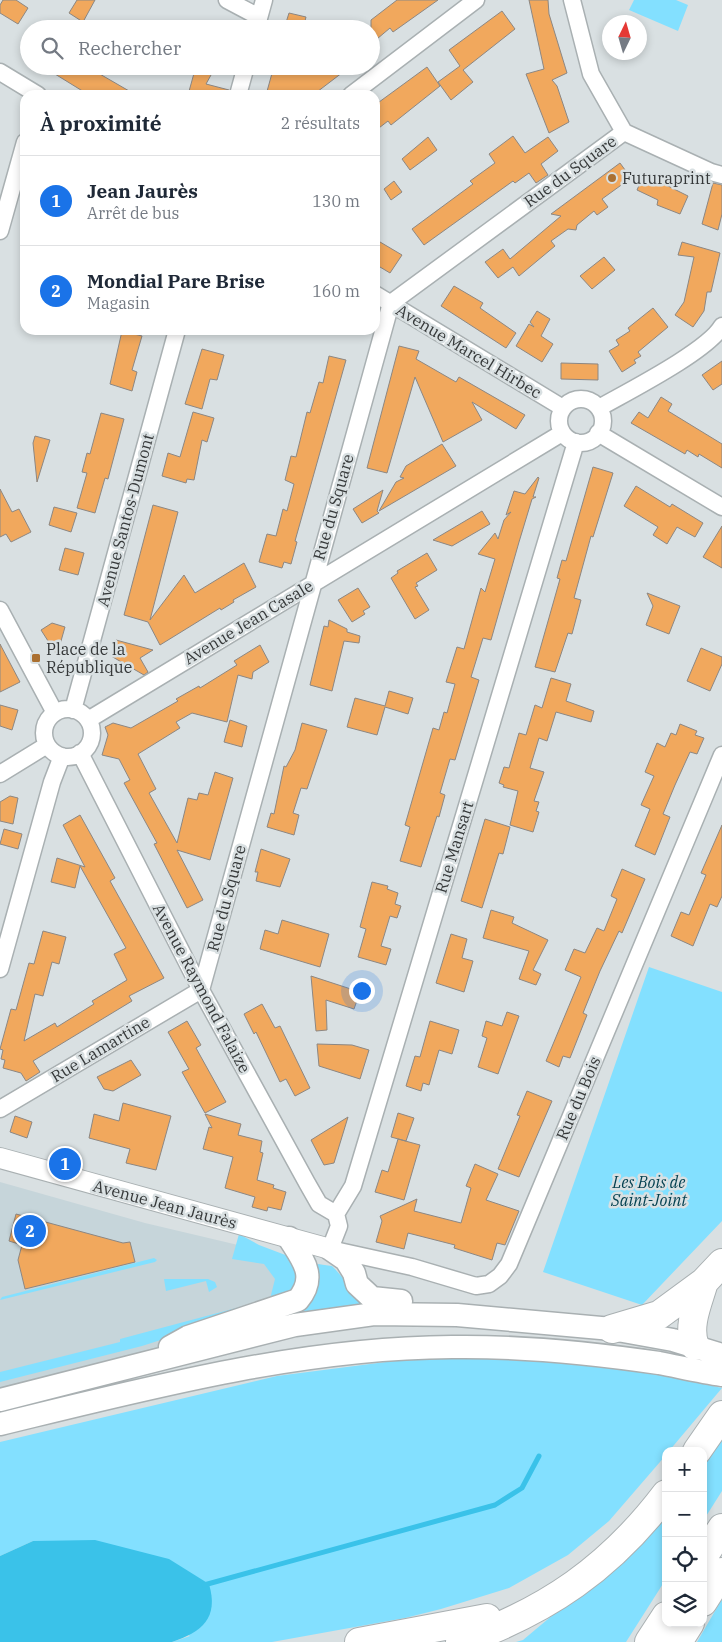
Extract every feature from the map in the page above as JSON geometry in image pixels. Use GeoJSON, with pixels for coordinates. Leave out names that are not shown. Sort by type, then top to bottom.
{"type":"FeatureCollection","features":[{"type":"Feature","properties":{"kind":"highway"},"geometry":{"type":"LineString","coordinates":[[612,1329],[659,1316],[713,1272]]}},
{"type":"Feature","properties":{"kind":"highway"},"geometry":{"type":"LineString","coordinates":[[695,1346],[691,1337],[692,1323],[713,1272]]}},
{"type":"Feature","properties":{"kind":"highway"},"geometry":{"type":"LineString","coordinates":[[700,1447],[722,1415]]}},
{"type":"Feature","properties":{"kind":"highway"},"geometry":{"type":"LineString","coordinates":[[460,1642],[510,1623],[566,1591],[614,1554],[662,1499]]}},
{"type":"Feature","properties":{"kind":"highway"},"geometry":{"type":"LineString","coordinates":[[707,1551],[722,1528]]}},
{"type":"Feature","properties":{"kind":"highway"},"geometry":{"type":"LineString","coordinates":[[707,1596],[722,1572]]}},
{"type":"Feature","properties":{"kind":"highway"},"geometry":{"type":"LineString","coordinates":[[359,1642],[501,1615],[566,1591]]}},
{"type":"Feature","properties":{"kind":"highway"},"geometry":{"type":"LineString","coordinates":[[649,1642],[662,1622]]}},
{"type":"Feature","properties":{"kind":"highway"},"geometry":{"type":"LineString","coordinates":[[678,1642],[687,1627]]}},
{"type":"Feature","properties":{"kind":"main road"},"geometry":{"type":"LineString","coordinates":[[132,1367],[188,1337],[298,1300],[305,1291],[307,1266],[289,1238]]}},
{"type":"Feature","properties":{"kind":"main road"},"geometry":{"type":"LineString","coordinates":[[330,1249],[346,1260],[354,1273],[357,1284],[372,1298],[381,1301],[418,1301],[457,1315]]}},
{"type":"Feature","properties":{"kind":"main road"},"geometry":{"type":"LineString","coordinates":[[0,1400],[295,1325],[374,1314],[457,1315],[612,1329],[695,1346],[722,1354]]}},
{"type":"Feature","properties":{"kind":"main road"},"geometry":{"type":"LineString","coordinates":[[695,1346],[713,1374]]}},
{"type":"Feature","properties":{"kind":"main road"},"geometry":{"type":"LineString","coordinates":[[0,1424],[239,1369],[311,1358],[423,1347],[548,1350],[624,1358],[713,1374]]}},
{"type":"Feature","properties":{"kind":"street"},"geometry":{"type":"LineString","coordinates":[[227,0],[253,20]]}},
{"type":"Feature","properties":{"kind":"street"},"geometry":{"type":"LineString","coordinates":[[258,20],[264,0]]}},
{"type":"Feature","properties":{"kind":"street"},"geometry":{"type":"LineString","coordinates":[[380,73],[476,0]]}},
{"type":"Feature","properties":{"kind":"street"},"geometry":{"type":"LineString","coordinates":[[572,0],[591,74],[624,132],[711,172],[722,175]]}},
{"type":"Feature","properties":{"kind":"street"},"geometry":{"type":"LineString","coordinates":[[0,72],[30,90]]}},
{"type":"Feature","properties":{"kind":"street"},"geometry":{"type":"LineString","coordinates":[[239,90],[244,75]]}},
{"type":"Feature","properties":{"kind":"street"},"geometry":{"type":"LineString","coordinates":[[358,90],[377,75]]}},
{"type":"Feature","properties":{"kind":"street","name":"Rue du Square"},"geometry":{"type":"LineString","coordinates":[[201,990],[390,303],[624,132]]}},
{"type":"Feature","properties":{"kind":"street"},"geometry":{"type":"LineString","coordinates":[[0,231],[20,160]]}},
{"type":"Feature","properties":{"kind":"street","name":"Avenue Marcel Hirbec"},"geometry":{"type":"LineString","coordinates":[[380,297],[563,408]]}},
{"type":"Feature","properties":{"kind":"street"},"geometry":{"type":"LineString","coordinates":[[599,408],[700,348],[718,334],[722,326]]}},
{"type":"Feature","properties":{"kind":"street","name":"Avenue Santos-Dumont"},"geometry":{"type":"LineString","coordinates":[[73,710],[176,335]]}},
{"type":"Feature","properties":{"kind":"street"},"geometry":{"type":"LineString","coordinates":[[574,400],[588,400],[599,408],[602,421],[598,434],[588,441],[569,437],[559,420],[563,408],[574,400]]}},
{"type":"Feature","properties":{"kind":"street"},"geometry":{"type":"LineString","coordinates":[[598,434],[722,507]]}},
{"type":"Feature","properties":{"kind":"street","name":"Avenue Jean Casale"},"geometry":{"type":"LineString","coordinates":[[88,720],[312,583],[569,437]]}},
{"type":"Feature","properties":{"kind":"street","name":"Rue Mansart"},"geometry":{"type":"LineString","coordinates":[[330,1249],[338,1226],[336,1214],[352,1186],[569,437]]}},
{"type":"Feature","properties":{"kind":"street"},"geometry":{"type":"LineString","coordinates":[[0,610],[55,713]]}},
{"type":"Feature","properties":{"kind":"street"},"geometry":{"type":"LineString","coordinates":[[73,710],[88,720],[92,735],[90,742],[80,753],[62,756],[47,745],[44,731],[49,717],[55,713],[73,710]]}},
{"type":"Feature","properties":{"kind":"street"},"geometry":{"type":"LineString","coordinates":[[0,774],[47,745]]}},
{"type":"Feature","properties":{"kind":"street","name":"Avenue Raymond Falaize"},"geometry":{"type":"LineString","coordinates":[[80,753],[201,990],[319,1204],[336,1214]]}},
{"type":"Feature","properties":{"kind":"street","name":"Rue du Bois"},"geometry":{"type":"LineString","coordinates":[[330,1249],[412,1267],[476,1286],[489,1284],[500,1276],[509,1264],[722,755]]}},
{"type":"Feature","properties":{"kind":"street"},"geometry":{"type":"LineString","coordinates":[[0,969],[52,782],[62,756]]}},
{"type":"Feature","properties":{"kind":"street","name":"Rue Lamartine"},"geometry":{"type":"LineString","coordinates":[[0,1108],[201,990]]}},
{"type":"Feature","properties":{"kind":"street","name":"Avenue Jean Jaurès"},"geometry":{"type":"LineString","coordinates":[[0,1158],[330,1249]]}},
{"type":"Feature","properties":{"kind":"shaded area"},"geometry":{"type":"Polygon","coordinates":[[[0,1182],[145,1223],[331,1267],[361,1304],[0,1392],[0,1182]]]}},
{"type":"Feature","properties":{"kind":"shaded area"},"geometry":{"type":"Polygon","coordinates":[[[95,1540],[169,1559],[209,1584],[212,1596],[210,1615],[200,1628],[192,1634],[172,1642],[0,1642],[0,1556],[33,1541],[95,1540]]]}},
{"type":"Feature","properties":{"kind":"green space"},"geometry":{"type":"Polygon","coordinates":[[[634,0],[676,0],[688,5],[678,31],[647,18],[647,15],[641,15],[629,10],[634,0]]]}},
{"type":"Feature","properties":{"kind":"green space","name":"Les Bois de Saint-Joint"},"geometry":{"type":"Polygon","coordinates":[[[649,967],[722,992],[722,1221],[642,1305],[543,1272],[649,967]]]}},
{"type":"Feature","properties":{"kind":"green space"},"geometry":{"type":"Polygon","coordinates":[[[239,1234],[259,1245],[288,1256],[293,1263],[298,1280],[293,1292],[261,1308],[142,1346],[0,1382],[0,1372],[120,1342],[120,1339],[270,1299],[275,1279],[264,1264],[232,1259],[239,1234]]]}},
{"type":"Feature","properties":{"kind":"green space"},"geometry":{"type":"Polygon","coordinates":[[[154,1258],[157,1260],[155,1262],[0,1300],[2,1297],[154,1258]]]}},
{"type":"Feature","properties":{"kind":"green space"},"geometry":{"type":"Polygon","coordinates":[[[317,1264],[332,1266],[363,1301],[362,1305],[264,1321],[306,1306],[313,1295],[314,1274],[317,1264]]]}},
{"type":"Feature","properties":{"kind":"green space"},"geometry":{"type":"Polygon","coordinates":[[[164,1279],[208,1279],[215,1282],[217,1287],[209,1292],[206,1281],[166,1291],[164,1279]]]}},
{"type":"Feature","properties":{"kind":"green space"},"geometry":{"type":"Polygon","coordinates":[[[477,1357],[622,1366],[722,1388],[672,1447],[662,1447],[662,1460],[609,1521],[568,1555],[509,1588],[405,1618],[272,1642],[172,1642],[190,1636],[33,1541],[0,1556],[0,1442],[277,1376],[409,1359],[477,1357]]]}},
{"type":"Feature","properties":{"kind":"green space"},"geometry":{"type":"Polygon","coordinates":[[[722,1430],[722,1491],[707,1515],[707,1492],[707,1452],[722,1430]]]}},
{"type":"Feature","properties":{"kind":"green space"},"geometry":{"type":"Polygon","coordinates":[[[662,1521],[662,1585],[626,1642],[516,1642],[523,1640],[658,1527],[662,1521]]]}},
{"type":"Feature","properties":{"kind":"green space"},"geometry":{"type":"Polygon","coordinates":[[[722,1599],[722,1642],[697,1642],[722,1599]]]}},
{"type":"Feature","properties":{"kind":"building"},"geometry":{"type":"Polygon","coordinates":[[[3,0],[16,0],[28,8],[18,24],[0,13],[0,5],[3,0]]]}},
{"type":"Feature","properties":{"kind":"building"},"geometry":{"type":"Polygon","coordinates":[[[77,0],[95,0],[84,20],[80,20],[69,13],[77,0]]]}},
{"type":"Feature","properties":{"kind":"building"},"geometry":{"type":"Polygon","coordinates":[[[397,0],[438,0],[393,32],[390,28],[380,36],[380,20],[371,20],[397,0]]]}},
{"type":"Feature","properties":{"kind":"building"},"geometry":{"type":"Polygon","coordinates":[[[529,0],[548,0],[549,14],[567,73],[552,80],[557,86],[569,122],[549,133],[526,74],[544,69],[529,0]]]}},
{"type":"Feature","properties":{"kind":"building"},"geometry":{"type":"Polygon","coordinates":[[[502,11],[515,29],[463,70],[473,82],[451,100],[438,82],[460,66],[449,50],[502,11]]]}},
{"type":"Feature","properties":{"kind":"building"},"geometry":{"type":"Polygon","coordinates":[[[289,13],[306,17],[305,20],[287,20],[289,13]]]}},
{"type":"Feature","properties":{"kind":"building"},"geometry":{"type":"Polygon","coordinates":[[[427,67],[440,86],[391,125],[388,121],[380,127],[380,101],[427,67]]]}},
{"type":"Feature","properties":{"kind":"building"},"geometry":{"type":"Polygon","coordinates":[[[57,75],[102,75],[127,90],[81,90],[57,75]]]}},
{"type":"Feature","properties":{"kind":"building"},"geometry":{"type":"Polygon","coordinates":[[[194,75],[211,75],[206,84],[229,90],[189,90],[194,75]]]}},
{"type":"Feature","properties":{"kind":"building"},"geometry":{"type":"Polygon","coordinates":[[[272,75],[339,75],[320,90],[267,90],[272,75]]]}},
{"type":"Feature","properties":{"kind":"building"},"geometry":{"type":"Polygon","coordinates":[[[513,136],[525,153],[548,137],[558,151],[541,164],[548,175],[536,183],[529,173],[515,183],[513,181],[424,245],[412,229],[473,184],[470,181],[495,163],[489,154],[513,136]]]}},
{"type":"Feature","properties":{"kind":"building"},"geometry":{"type":"Polygon","coordinates":[[[428,137],[437,150],[410,170],[402,159],[428,137]]]}},
{"type":"Feature","properties":{"kind":"building"},"geometry":{"type":"Polygon","coordinates":[[[620,163],[631,178],[602,199],[608,207],[597,215],[594,211],[577,225],[576,230],[568,229],[551,241],[555,246],[519,276],[513,267],[498,278],[485,262],[503,249],[510,259],[561,216],[551,214],[620,163]]]}},
{"type":"Feature","properties":{"kind":"building"},"geometry":{"type":"Polygon","coordinates":[[[644,174],[688,196],[680,214],[657,205],[658,200],[637,190],[644,174]]]}},
{"type":"Feature","properties":{"kind":"building"},"geometry":{"type":"Polygon","coordinates":[[[394,181],[402,192],[391,200],[384,189],[394,181]]]}},
{"type":"Feature","properties":{"kind":"building"},"geometry":{"type":"Polygon","coordinates":[[[713,183],[722,185],[722,214],[718,230],[702,224],[713,183]]]}},
{"type":"Feature","properties":{"kind":"building"},"geometry":{"type":"Polygon","coordinates":[[[380,242],[402,255],[390,273],[380,267],[380,242]]]}},
{"type":"Feature","properties":{"kind":"building"},"geometry":{"type":"Polygon","coordinates":[[[682,242],[720,253],[711,292],[707,292],[704,311],[693,327],[675,315],[684,302],[694,257],[678,255],[682,242]]]}},
{"type":"Feature","properties":{"kind":"building"},"geometry":{"type":"Polygon","coordinates":[[[604,257],[615,270],[592,289],[580,276],[604,257]]]}},
{"type":"Feature","properties":{"kind":"building"},"geometry":{"type":"Polygon","coordinates":[[[454,286],[483,303],[480,308],[516,333],[506,348],[441,306],[454,286]]]}},
{"type":"Feature","properties":{"kind":"building"},"geometry":{"type":"Polygon","coordinates":[[[653,308],[668,327],[638,352],[641,356],[634,360],[636,363],[622,372],[609,351],[619,345],[616,340],[630,331],[628,328],[653,308]]]}},
{"type":"Feature","properties":{"kind":"building"},"geometry":{"type":"Polygon","coordinates":[[[537,311],[550,319],[541,336],[553,344],[542,362],[516,346],[529,324],[534,327],[530,322],[537,311]]]}},
{"type":"Feature","properties":{"kind":"building"},"geometry":{"type":"Polygon","coordinates":[[[121,335],[142,336],[132,370],[137,372],[132,391],[110,384],[121,335]]]}},
{"type":"Feature","properties":{"kind":"building"},"geometry":{"type":"Polygon","coordinates":[[[399,346],[419,351],[416,359],[456,382],[459,377],[525,415],[516,429],[472,402],[482,420],[443,442],[415,377],[387,473],[367,468],[399,346]]]}},
{"type":"Feature","properties":{"kind":"building"},"geometry":{"type":"Polygon","coordinates":[[[202,349],[224,355],[217,380],[210,379],[202,409],[185,404],[202,349]]]}},
{"type":"Feature","properties":{"kind":"building"},"geometry":{"type":"Polygon","coordinates":[[[329,356],[346,360],[295,541],[297,542],[291,564],[284,562],[282,568],[259,562],[267,534],[276,536],[283,509],[287,511],[294,484],[285,480],[291,456],[296,457],[307,412],[310,413],[319,382],[323,383],[329,356]]]}},
{"type":"Feature","properties":{"kind":"building"},"geometry":{"type":"Polygon","coordinates":[[[722,361],[722,384],[713,390],[702,375],[722,361]]]}},
{"type":"Feature","properties":{"kind":"building"},"geometry":{"type":"Polygon","coordinates":[[[561,363],[598,364],[598,380],[561,379],[561,363]]]}},
{"type":"Feature","properties":{"kind":"building"},"geometry":{"type":"Polygon","coordinates":[[[661,397],[672,404],[668,411],[722,444],[722,468],[699,454],[698,457],[687,450],[685,454],[631,423],[639,412],[648,418],[661,397]]]}},
{"type":"Feature","properties":{"kind":"building"},"geometry":{"type":"Polygon","coordinates":[[[193,412],[214,418],[207,442],[202,440],[194,480],[187,479],[186,483],[162,476],[168,453],[180,457],[193,412]]]}},
{"type":"Feature","properties":{"kind":"building"},"geometry":{"type":"Polygon","coordinates":[[[101,413],[124,419],[108,479],[105,478],[95,513],[77,508],[87,473],[82,472],[87,453],[90,454],[101,413]]]}},
{"type":"Feature","properties":{"kind":"building"},"geometry":{"type":"Polygon","coordinates":[[[35,436],[50,440],[37,482],[33,443],[35,436]]]}},
{"type":"Feature","properties":{"kind":"building"},"geometry":{"type":"Polygon","coordinates":[[[442,444],[456,466],[379,511],[396,482],[404,478],[400,477],[406,466],[442,444]]]}},
{"type":"Feature","properties":{"kind":"building"},"geometry":{"type":"Polygon","coordinates":[[[593,467],[613,473],[593,537],[591,536],[574,598],[581,600],[572,634],[568,633],[555,672],[535,667],[560,579],[557,578],[562,560],[566,561],[593,467]]]}},
{"type":"Feature","properties":{"kind":"building"},"geometry":{"type":"Polygon","coordinates":[[[538,477],[533,497],[536,497],[532,499],[491,640],[483,638],[471,677],[479,680],[455,760],[450,759],[440,793],[445,795],[439,817],[437,816],[421,867],[400,861],[410,827],[405,825],[433,728],[439,730],[444,712],[447,713],[455,684],[446,682],[457,647],[464,649],[481,588],[485,592],[495,559],[478,554],[495,533],[498,539],[504,520],[511,512],[506,515],[514,491],[525,494],[538,477]]]}},
{"type":"Feature","properties":{"kind":"building"},"geometry":{"type":"Polygon","coordinates":[[[636,486],[670,507],[672,504],[703,523],[695,537],[677,527],[667,544],[653,535],[658,527],[624,506],[636,486]]]}},
{"type":"Feature","properties":{"kind":"building"},"geometry":{"type":"Polygon","coordinates":[[[0,489],[12,512],[19,509],[31,532],[11,542],[6,534],[0,537],[0,489]]]}},
{"type":"Feature","properties":{"kind":"building"},"geometry":{"type":"Polygon","coordinates":[[[383,490],[377,511],[379,513],[362,523],[353,509],[383,490]]]}},
{"type":"Feature","properties":{"kind":"building"},"geometry":{"type":"Polygon","coordinates":[[[153,505],[178,512],[150,620],[184,575],[195,593],[244,563],[256,587],[233,600],[234,602],[221,610],[220,608],[160,645],[148,622],[124,615],[153,505]]]}},
{"type":"Feature","properties":{"kind":"building"},"geometry":{"type":"Polygon","coordinates":[[[54,507],[77,513],[71,532],[49,525],[54,507]]]}},
{"type":"Feature","properties":{"kind":"building"},"geometry":{"type":"Polygon","coordinates":[[[482,511],[490,524],[452,546],[433,540],[482,511]]]}},
{"type":"Feature","properties":{"kind":"building"},"geometry":{"type":"Polygon","coordinates":[[[722,526],[722,568],[703,557],[722,526]]]}},
{"type":"Feature","properties":{"kind":"building"},"geometry":{"type":"Polygon","coordinates":[[[65,548],[84,553],[78,575],[59,570],[65,548]]]}},
{"type":"Feature","properties":{"kind":"building"},"geometry":{"type":"Polygon","coordinates":[[[427,553],[437,570],[416,583],[418,586],[415,587],[429,610],[415,619],[391,578],[398,573],[397,571],[427,553]]]}},
{"type":"Feature","properties":{"kind":"building"},"geometry":{"type":"Polygon","coordinates":[[[358,588],[370,607],[363,611],[365,614],[352,622],[338,600],[358,588]]]}},
{"type":"Feature","properties":{"kind":"building"},"geometry":{"type":"Polygon","coordinates":[[[647,593],[680,606],[669,634],[646,625],[653,606],[647,593]]]}},
{"type":"Feature","properties":{"kind":"building"},"geometry":{"type":"Polygon","coordinates":[[[329,620],[347,629],[347,632],[360,636],[359,643],[344,641],[332,691],[310,685],[324,626],[328,627],[329,620]]]}},
{"type":"Feature","properties":{"kind":"building"},"geometry":{"type":"Polygon","coordinates":[[[52,623],[65,627],[57,655],[41,630],[52,623]]]}},
{"type":"Feature","properties":{"kind":"building"},"geometry":{"type":"Polygon","coordinates":[[[116,640],[153,650],[140,658],[148,672],[144,675],[111,656],[116,640]]]}},
{"type":"Feature","properties":{"kind":"building"},"geometry":{"type":"Polygon","coordinates":[[[0,644],[20,682],[0,692],[0,644]]]}},
{"type":"Feature","properties":{"kind":"building"},"geometry":{"type":"Polygon","coordinates":[[[260,645],[269,662],[253,672],[252,679],[238,675],[227,722],[192,713],[176,722],[180,728],[138,754],[156,789],[149,793],[177,843],[188,798],[197,800],[199,793],[208,795],[215,772],[233,778],[210,860],[177,850],[203,900],[187,908],[154,844],[157,843],[124,783],[130,780],[119,759],[102,755],[108,735],[105,727],[113,723],[131,728],[178,701],[176,699],[199,686],[200,688],[237,665],[234,661],[260,645]]]}},
{"type":"Feature","properties":{"kind":"building"},"geometry":{"type":"Polygon","coordinates":[[[701,648],[722,657],[722,664],[710,691],[687,681],[701,648]]]}},
{"type":"Feature","properties":{"kind":"building"},"geometry":{"type":"Polygon","coordinates":[[[551,678],[571,684],[566,701],[594,711],[591,722],[556,712],[547,741],[539,738],[530,768],[544,772],[534,801],[539,802],[536,811],[539,812],[533,832],[510,825],[518,791],[503,787],[504,785],[499,783],[504,767],[509,768],[519,733],[526,735],[535,705],[542,708],[551,678]]]}},
{"type":"Feature","properties":{"kind":"building"},"geometry":{"type":"Polygon","coordinates":[[[389,691],[413,698],[408,714],[385,707],[377,735],[347,727],[355,698],[385,706],[389,691]]]}},
{"type":"Feature","properties":{"kind":"building"},"geometry":{"type":"Polygon","coordinates":[[[0,705],[18,710],[12,730],[0,726],[0,705]]]}},
{"type":"Feature","properties":{"kind":"building"},"geometry":{"type":"Polygon","coordinates":[[[230,720],[247,726],[242,747],[224,742],[230,720]]]}},
{"type":"Feature","properties":{"kind":"building"},"geometry":{"type":"Polygon","coordinates":[[[302,723],[327,730],[307,789],[301,788],[293,813],[299,815],[294,835],[267,827],[271,813],[274,814],[284,766],[286,767],[295,750],[302,723]]]}},
{"type":"Feature","properties":{"kind":"building"},"geometry":{"type":"Polygon","coordinates":[[[680,724],[697,731],[695,735],[704,738],[697,754],[690,752],[675,785],[663,814],[670,817],[655,855],[635,846],[650,809],[641,805],[654,776],[645,772],[657,743],[665,747],[671,733],[676,735],[680,724]]]}},
{"type":"Feature","properties":{"kind":"building"},"geometry":{"type":"Polygon","coordinates":[[[10,796],[18,798],[13,824],[0,821],[0,802],[10,796]]]}},
{"type":"Feature","properties":{"kind":"building"},"geometry":{"type":"Polygon","coordinates":[[[80,815],[115,878],[110,881],[164,978],[129,996],[132,1001],[33,1061],[40,1072],[26,1081],[21,1073],[3,1068],[5,1060],[1,1059],[3,1050],[0,1049],[11,1009],[16,1010],[29,963],[34,964],[43,931],[66,937],[59,964],[52,962],[43,996],[35,994],[24,1041],[55,1023],[57,1027],[94,1004],[92,1001],[127,980],[114,954],[126,948],[80,866],[75,888],[51,882],[57,858],[85,867],[63,825],[80,815]]]}},
{"type":"Feature","properties":{"kind":"building"},"geometry":{"type":"Polygon","coordinates":[[[485,819],[510,827],[503,854],[499,853],[482,908],[461,901],[485,819]]]}},
{"type":"Feature","properties":{"kind":"building"},"geometry":{"type":"Polygon","coordinates":[[[722,825],[722,896],[717,907],[710,904],[693,946],[671,936],[681,912],[689,915],[706,875],[701,873],[722,825]]]}},
{"type":"Feature","properties":{"kind":"building"},"geometry":{"type":"Polygon","coordinates":[[[4,829],[22,834],[18,849],[0,844],[4,829]]]}},
{"type":"Feature","properties":{"kind":"building"},"geometry":{"type":"Polygon","coordinates":[[[261,849],[290,859],[280,887],[256,881],[258,872],[255,872],[261,849]]]}},
{"type":"Feature","properties":{"kind":"building"},"geometry":{"type":"Polygon","coordinates":[[[622,869],[645,879],[622,933],[619,931],[600,971],[583,1013],[587,1015],[570,1058],[563,1056],[559,1067],[546,1061],[581,977],[565,970],[574,949],[585,953],[597,928],[604,931],[617,899],[611,896],[622,869]]]}},
{"type":"Feature","properties":{"kind":"building"},"geometry":{"type":"Polygon","coordinates":[[[372,882],[388,886],[387,889],[398,893],[395,904],[401,906],[397,918],[390,916],[381,946],[391,949],[386,965],[358,957],[366,929],[360,927],[372,882]]]}},
{"type":"Feature","properties":{"kind":"building"},"geometry":{"type":"Polygon","coordinates":[[[491,910],[514,917],[512,923],[548,940],[533,970],[541,974],[536,985],[519,979],[529,951],[483,938],[491,910]]]}},
{"type":"Feature","properties":{"kind":"building"},"geometry":{"type":"Polygon","coordinates":[[[282,920],[329,934],[320,967],[260,949],[265,930],[278,934],[282,920]]]}},
{"type":"Feature","properties":{"kind":"building"},"geometry":{"type":"Polygon","coordinates":[[[451,934],[467,939],[462,958],[473,961],[464,992],[436,983],[451,934]]]}},
{"type":"Feature","properties":{"kind":"building"},"geometry":{"type":"Polygon","coordinates":[[[311,976],[360,992],[354,1009],[326,1000],[327,1030],[316,1031],[311,976]]]}},
{"type":"Feature","properties":{"kind":"building"},"geometry":{"type":"Polygon","coordinates":[[[262,1004],[275,1028],[280,1026],[310,1088],[295,1096],[286,1079],[280,1082],[256,1032],[254,1034],[244,1014],[262,1004]]]}},
{"type":"Feature","properties":{"kind":"building"},"geometry":{"type":"Polygon","coordinates":[[[507,1012],[519,1016],[498,1074],[478,1067],[487,1038],[482,1036],[486,1021],[502,1026],[507,1012]]]}},
{"type":"Feature","properties":{"kind":"building"},"geometry":{"type":"Polygon","coordinates":[[[187,1021],[201,1045],[196,1048],[226,1102],[205,1113],[182,1072],[189,1069],[168,1032],[187,1021]]]}},
{"type":"Feature","properties":{"kind":"building"},"geometry":{"type":"Polygon","coordinates":[[[430,1021],[459,1030],[452,1054],[439,1050],[429,1085],[423,1083],[421,1091],[406,1086],[415,1056],[420,1057],[430,1021]]]}},
{"type":"Feature","properties":{"kind":"building"},"geometry":{"type":"Polygon","coordinates":[[[317,1044],[352,1045],[369,1050],[360,1079],[319,1066],[317,1044]]]}},
{"type":"Feature","properties":{"kind":"building"},"geometry":{"type":"Polygon","coordinates":[[[131,1060],[141,1075],[113,1091],[104,1089],[97,1077],[131,1060]]]}},
{"type":"Feature","properties":{"kind":"building"},"geometry":{"type":"Polygon","coordinates":[[[527,1091],[552,1101],[519,1177],[498,1169],[520,1116],[517,1115],[527,1091]]]}},
{"type":"Feature","properties":{"kind":"building"},"geometry":{"type":"Polygon","coordinates":[[[123,1103],[171,1116],[156,1170],[126,1163],[130,1149],[89,1138],[94,1114],[119,1121],[123,1103]]]}},
{"type":"Feature","properties":{"kind":"building"},"geometry":{"type":"Polygon","coordinates":[[[398,1113],[414,1118],[406,1141],[391,1137],[398,1113]]]}},
{"type":"Feature","properties":{"kind":"building"},"geometry":{"type":"Polygon","coordinates":[[[205,1114],[241,1124],[238,1135],[262,1141],[260,1152],[263,1153],[257,1180],[274,1185],[273,1188],[286,1192],[281,1210],[268,1207],[267,1211],[252,1207],[255,1197],[225,1188],[233,1157],[203,1149],[209,1127],[212,1128],[205,1114]]]}},
{"type":"Feature","properties":{"kind":"building"},"geometry":{"type":"Polygon","coordinates":[[[15,1116],[32,1122],[27,1138],[10,1132],[15,1116]]]}},
{"type":"Feature","properties":{"kind":"building"},"geometry":{"type":"Polygon","coordinates":[[[348,1117],[334,1163],[324,1165],[311,1140],[348,1117]]]}},
{"type":"Feature","properties":{"kind":"building"},"geometry":{"type":"Polygon","coordinates":[[[398,1139],[420,1145],[404,1200],[375,1192],[382,1170],[388,1172],[398,1139]]]}},
{"type":"Feature","properties":{"kind":"building"},"geometry":{"type":"Polygon","coordinates":[[[475,1164],[498,1174],[486,1200],[519,1211],[505,1245],[497,1243],[492,1260],[454,1248],[455,1245],[408,1233],[404,1249],[376,1242],[382,1221],[380,1216],[417,1199],[414,1211],[461,1223],[471,1188],[466,1186],[475,1164]]]}},
{"type":"Feature","properties":{"kind":"building"},"geometry":{"type":"Polygon","coordinates":[[[16,1214],[123,1243],[130,1242],[135,1262],[25,1289],[18,1260],[22,1245],[9,1241],[16,1214]]]}},
{"type":"Feature","properties":{"kind":"waterway"},"geometry":{"type":"LineString","coordinates":[[204,1585],[495,1505],[522,1488],[539,1456]]}},
{"type":"Feature","properties":{"kind":"place","name":"Futuraprint"},"geometry":{"type":"Point","coordinates":[612,178]}},
{"type":"Feature","properties":{"kind":"place","name":"Place de la République"},"geometry":{"type":"Point","coordinates":[36,658]}},
{"type":"Feature","properties":{"kind":"place","name":"Jean Jaurès"},"geometry":{"type":"Point","coordinates":[65,1164]}},
{"type":"Feature","properties":{"kind":"place","name":"Mondial Pare Brise"},"geometry":{"type":"Point","coordinates":[30,1231]}}]}
